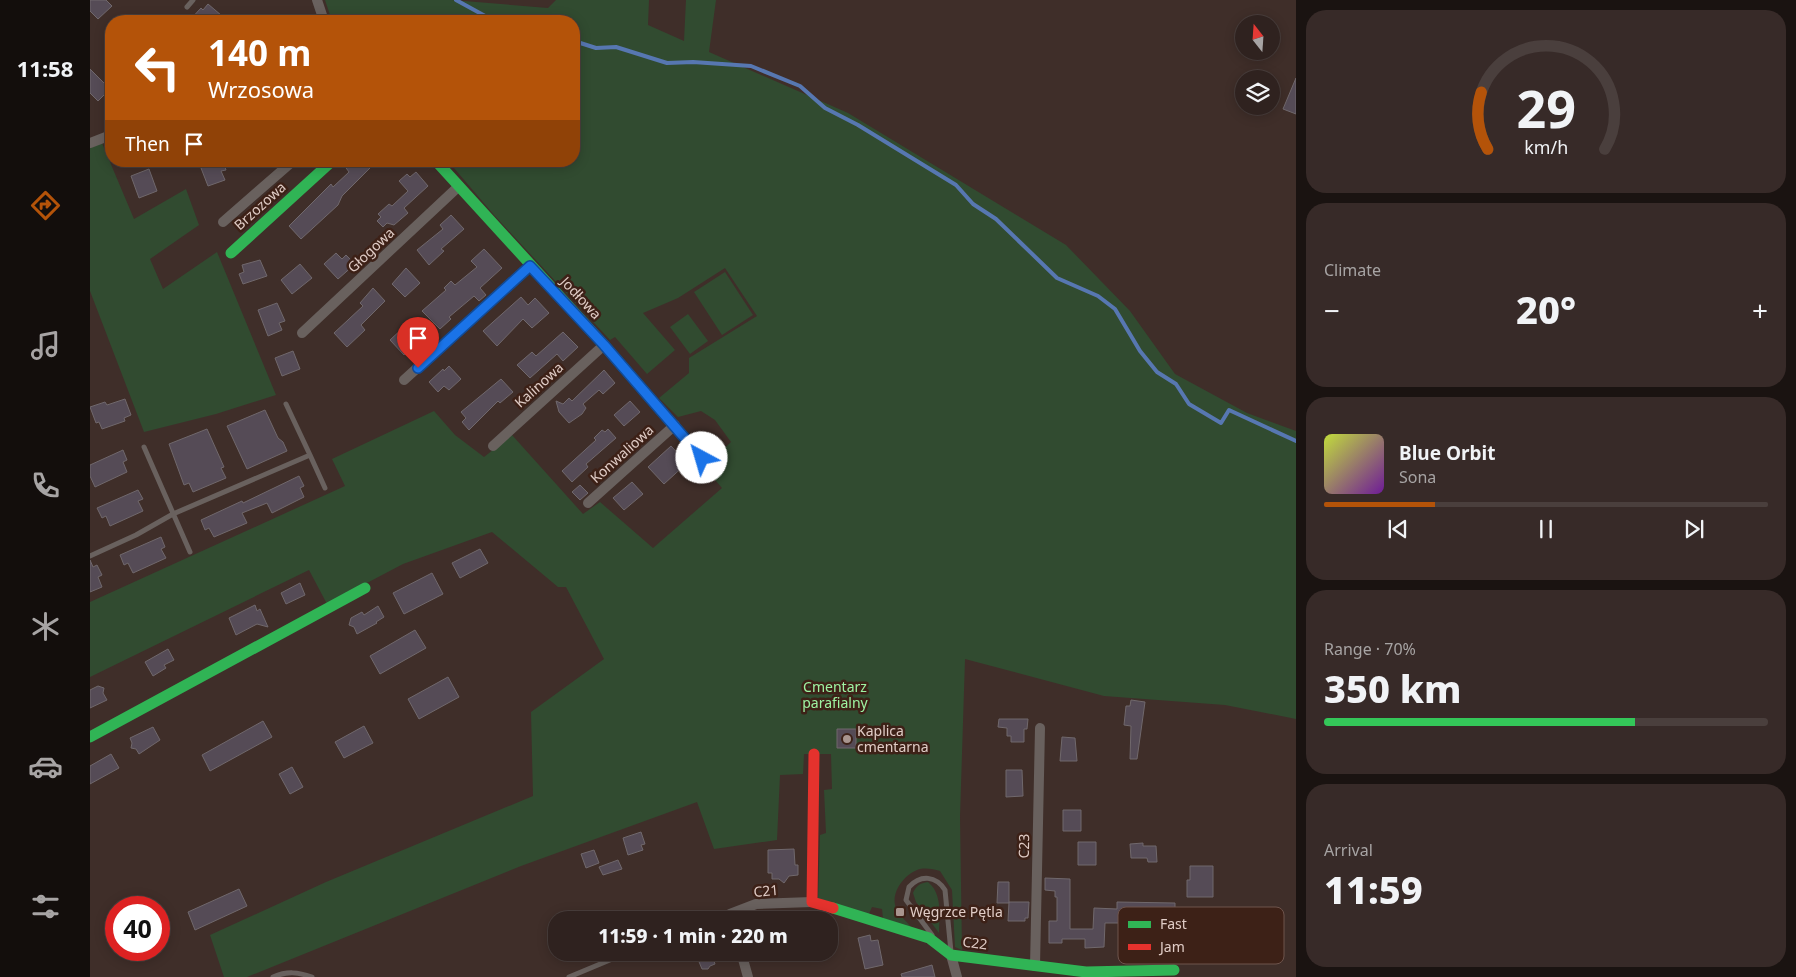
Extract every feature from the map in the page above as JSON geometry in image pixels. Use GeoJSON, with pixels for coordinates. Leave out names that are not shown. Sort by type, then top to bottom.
{"type":"FeatureCollection","features":[{"type":"Feature","properties":{"kind":"street"},"geometry":{"type":"LineString","coordinates":[[317,0],[322,15]]}},
{"type":"Feature","properties":{"kind":"street"},"geometry":{"type":"LineString","coordinates":[[90,143],[105,137]]}},
{"type":"Feature","properties":{"kind":"street","name":"Brzozowa"},"geometry":{"type":"LineString","coordinates":[[223,222],[286,167]]}},
{"type":"Feature","properties":{"kind":"street","name":"Brzozowa"},"geometry":{"type":"LineString","coordinates":[[231,253],[325,167]]}},
{"type":"Feature","properties":{"kind":"street","name":"Jodłowa"},"geometry":{"type":"LineString","coordinates":[[442,167],[604,345],[702,458]]}},
{"type":"Feature","properties":{"kind":"street","name":"Głogowa"},"geometry":{"type":"LineString","coordinates":[[302,333],[459,186]]}},
{"type":"Feature","properties":{"kind":"street"},"geometry":{"type":"LineString","coordinates":[[404,380],[530,266]]}},
{"type":"Feature","properties":{"kind":"street","name":"Kalinowa"},"geometry":{"type":"LineString","coordinates":[[493,446],[604,345]]}},
{"type":"Feature","properties":{"kind":"street","name":"Konwaliowa"},"geometry":{"type":"LineString","coordinates":[[588,503],[675,425]]}},
{"type":"Feature","properties":{"kind":"street"},"geometry":{"type":"LineString","coordinates":[[90,737],[365,588]]}},
{"type":"Feature","properties":{"kind":"street","name":"C23"},"geometry":{"type":"LineString","coordinates":[[1035,966],[1040,728]]}},
{"type":"Feature","properties":{"kind":"street"},"geometry":{"type":"LineString","coordinates":[[812,902],[814,754]]}},
{"type":"Feature","properties":{"kind":"street","name":"C22"},"geometry":{"type":"LineString","coordinates":[[812,902],[929,938],[938,943],[951,955],[1086,972],[1174,970]]}},
{"type":"Feature","properties":{"kind":"street","name":"C21"},"geometry":{"type":"LineString","coordinates":[[743,911],[756,904],[812,902]]}},
{"type":"Feature","properties":{"kind":"street"},"geometry":{"type":"LineString","coordinates":[[951,955],[957,977]]}},
{"type":"Feature","properties":{"kind":"street"},"geometry":{"type":"LineString","coordinates":[[744,961],[748,977]]}},
{"type":"Feature","properties":{"kind":"lane"},"geometry":{"type":"LineString","coordinates":[[187,7],[193,0]]}},
{"type":"Feature","properties":{"kind":"lane"},"geometry":{"type":"LineString","coordinates":[[286,404],[325,488]]}},
{"type":"Feature","properties":{"kind":"lane"},"geometry":{"type":"LineString","coordinates":[[144,447],[190,552]]}},
{"type":"Feature","properties":{"kind":"lane"},"geometry":{"type":"LineString","coordinates":[[90,556],[136,536],[173,514],[310,455]]}},
{"type":"Feature","properties":{"kind":"lane"},"geometry":{"type":"LineString","coordinates":[[938,943],[906,900],[909,887],[921,878],[940,882],[945,890],[951,955]]}},
{"type":"Feature","properties":{"kind":"lane"},"geometry":{"type":"LineString","coordinates":[[569,977],[607,961]]}},
{"type":"Feature","properties":{"kind":"lane"},"geometry":{"type":"LineString","coordinates":[[273,977],[281,973],[298,972],[312,977]]}},
{"type":"Feature","properties":{"kind":"green space","name":"Cmentarz parafialny"},"geometry":{"type":"Polygon","coordinates":[[[325,0],[452,0],[548,8],[556,0],[649,0],[648,25],[684,41],[686,0],[716,0],[709,52],[848,113],[1066,245],[1130,311],[1175,374],[1247,413],[1296,431],[1296,719],[1225,705],[1104,696],[965,659],[960,817],[962,950],[955,947],[952,890],[940,871],[926,868],[917,870],[907,876],[899,885],[895,896],[896,908],[913,929],[883,918],[882,909],[872,907],[868,916],[818,899],[820,835],[826,833],[824,790],[832,789],[831,754],[804,754],[803,774],[780,775],[777,840],[714,849],[697,802],[521,866],[247,977],[224,977],[210,935],[326,882],[533,796],[531,712],[604,659],[566,587],[558,587],[492,532],[403,564],[327,604],[309,570],[90,677],[90,602],[345,486],[332,459],[434,411],[455,435],[484,457],[512,435],[583,514],[600,502],[653,548],[722,488],[704,467],[731,442],[715,420],[701,411],[678,417],[659,398],[689,373],[689,358],[757,316],[725,268],[678,298],[643,313],[675,350],[647,374],[615,337],[610,340],[494,215],[453,167],[580,167],[580,15],[330,15],[325,0]]]}},
{"type":"Feature","properties":{"kind":"green space"},"geometry":{"type":"Polygon","coordinates":[[[102,143],[105,150],[105,167],[112,167],[134,219],[186,189],[199,225],[150,259],[163,289],[217,252],[276,395],[216,414],[144,432],[90,291],[90,148],[102,143]]]}},
{"type":"Feature","properties":{"kind":"green space"},"geometry":{"type":"Polygon","coordinates":[[[725,272],[753,315],[722,335],[694,292],[725,272]]]}},
{"type":"Feature","properties":{"kind":"green space"},"geometry":{"type":"Polygon","coordinates":[[[688,314],[708,341],[690,354],[670,327],[688,314]]]}},
{"type":"Feature","properties":{"kind":"green space"},"geometry":{"type":"Polygon","coordinates":[[[928,882],[933,887],[938,899],[939,933],[916,902],[913,893],[919,885],[928,882]]]}},
{"type":"Feature","properties":{"kind":"building"},"geometry":{"type":"Polygon","coordinates":[[[90,0],[106,0],[112,6],[98,19],[90,11],[90,0]]]}},
{"type":"Feature","properties":{"kind":"building"},"geometry":{"type":"Polygon","coordinates":[[[208,4],[221,15],[195,15],[201,8],[203,10],[208,4]]]}},
{"type":"Feature","properties":{"kind":"building"},"geometry":{"type":"Polygon","coordinates":[[[90,69],[105,84],[105,94],[98,101],[90,93],[90,69]]]}},
{"type":"Feature","properties":{"kind":"building"},"geometry":{"type":"Polygon","coordinates":[[[1296,78],[1296,114],[1283,109],[1296,78]]]}},
{"type":"Feature","properties":{"kind":"building"},"geometry":{"type":"Polygon","coordinates":[[[225,167],[226,170],[221,171],[225,180],[208,186],[201,168],[225,167]]]}},
{"type":"Feature","properties":{"kind":"building"},"geometry":{"type":"Polygon","coordinates":[[[345,167],[370,168],[342,196],[338,205],[301,239],[289,226],[331,184],[333,187],[349,172],[345,167]]]}},
{"type":"Feature","properties":{"kind":"building"},"geometry":{"type":"Polygon","coordinates":[[[149,169],[157,191],[139,198],[131,176],[149,169]]]}},
{"type":"Feature","properties":{"kind":"building"},"geometry":{"type":"Polygon","coordinates":[[[416,172],[428,186],[404,208],[408,213],[394,225],[387,223],[383,227],[377,221],[381,217],[378,214],[389,204],[392,206],[408,191],[399,181],[407,174],[410,177],[416,172]]]}},
{"type":"Feature","properties":{"kind":"building"},"geometry":{"type":"Polygon","coordinates":[[[451,215],[464,229],[441,249],[444,251],[429,265],[417,250],[443,229],[440,225],[451,215]]]}},
{"type":"Feature","properties":{"kind":"building"},"geometry":{"type":"Polygon","coordinates":[[[484,249],[502,268],[480,288],[486,295],[479,301],[474,296],[449,317],[451,319],[440,329],[422,311],[446,290],[444,288],[451,281],[455,285],[477,267],[471,261],[484,249]]]}},
{"type":"Feature","properties":{"kind":"building"},"geometry":{"type":"Polygon","coordinates":[[[336,253],[342,259],[346,255],[355,264],[338,279],[324,264],[336,253]]]}},
{"type":"Feature","properties":{"kind":"building"},"geometry":{"type":"Polygon","coordinates":[[[260,260],[267,276],[243,284],[239,274],[244,272],[242,265],[260,260]]]}},
{"type":"Feature","properties":{"kind":"building"},"geometry":{"type":"Polygon","coordinates":[[[300,264],[312,278],[292,294],[281,280],[300,264]]]}},
{"type":"Feature","properties":{"kind":"building"},"geometry":{"type":"Polygon","coordinates":[[[406,268],[420,283],[405,297],[392,284],[406,268]]]}},
{"type":"Feature","properties":{"kind":"building"},"geometry":{"type":"Polygon","coordinates":[[[373,288],[385,301],[361,325],[365,330],[347,347],[334,333],[363,306],[360,303],[373,288]]]}},
{"type":"Feature","properties":{"kind":"building"},"geometry":{"type":"Polygon","coordinates":[[[521,297],[528,305],[535,298],[549,313],[532,328],[523,319],[497,346],[483,331],[521,297]]]}},
{"type":"Feature","properties":{"kind":"building"},"geometry":{"type":"Polygon","coordinates":[[[277,303],[285,321],[279,323],[282,330],[268,336],[258,310],[277,303]]]}},
{"type":"Feature","properties":{"kind":"building"},"geometry":{"type":"Polygon","coordinates":[[[409,325],[422,339],[404,355],[390,340],[404,327],[409,325]]]}},
{"type":"Feature","properties":{"kind":"building"},"geometry":{"type":"Polygon","coordinates":[[[563,332],[578,347],[563,361],[557,354],[530,378],[517,365],[532,352],[536,356],[563,332]]]}},
{"type":"Feature","properties":{"kind":"building"},"geometry":{"type":"Polygon","coordinates":[[[293,351],[300,369],[282,376],[275,358],[293,351]]]}},
{"type":"Feature","properties":{"kind":"building"},"geometry":{"type":"Polygon","coordinates":[[[449,366],[461,379],[449,390],[444,386],[438,392],[429,382],[449,366]]]}},
{"type":"Feature","properties":{"kind":"building"},"geometry":{"type":"Polygon","coordinates":[[[604,370],[615,383],[603,394],[599,390],[583,404],[586,408],[582,414],[569,423],[559,412],[556,401],[563,404],[569,398],[572,401],[604,370]]]}},
{"type":"Feature","properties":{"kind":"building"},"geometry":{"type":"Polygon","coordinates":[[[501,379],[513,392],[500,403],[498,401],[469,430],[462,422],[466,418],[461,412],[501,379]]]}},
{"type":"Feature","properties":{"kind":"building"},"geometry":{"type":"Polygon","coordinates":[[[125,399],[131,415],[124,418],[125,421],[102,429],[99,422],[96,423],[90,407],[105,402],[107,405],[125,399]]]}},
{"type":"Feature","properties":{"kind":"building"},"geometry":{"type":"Polygon","coordinates":[[[630,401],[640,412],[624,426],[614,415],[630,401]]]}},
{"type":"Feature","properties":{"kind":"building"},"geometry":{"type":"Polygon","coordinates":[[[265,410],[278,438],[283,442],[287,451],[247,469],[227,426],[265,410]]]}},
{"type":"Feature","properties":{"kind":"building"},"geometry":{"type":"Polygon","coordinates":[[[207,429],[224,467],[221,468],[226,478],[193,492],[189,483],[184,485],[169,444],[207,429]]]}},
{"type":"Feature","properties":{"kind":"building"},"geometry":{"type":"Polygon","coordinates":[[[608,429],[616,438],[586,464],[588,467],[572,482],[562,471],[596,440],[594,438],[602,430],[605,432],[608,429]]]}},
{"type":"Feature","properties":{"kind":"building"},"geometry":{"type":"Polygon","coordinates":[[[710,439],[717,447],[709,454],[703,445],[710,439]]]}},
{"type":"Feature","properties":{"kind":"building"},"geometry":{"type":"Polygon","coordinates":[[[671,446],[687,463],[664,484],[648,467],[671,446]]]}},
{"type":"Feature","properties":{"kind":"building"},"geometry":{"type":"Polygon","coordinates":[[[123,450],[127,460],[123,462],[127,472],[95,487],[90,476],[90,465],[123,450]]]}},
{"type":"Feature","properties":{"kind":"building"},"geometry":{"type":"Polygon","coordinates":[[[299,476],[304,486],[300,488],[304,497],[272,513],[267,503],[242,513],[247,523],[214,537],[209,528],[205,530],[201,520],[242,501],[243,503],[299,476]]]}},
{"type":"Feature","properties":{"kind":"building"},"geometry":{"type":"Polygon","coordinates":[[[632,482],[643,494],[624,510],[613,498],[632,482]]]}},
{"type":"Feature","properties":{"kind":"building"},"geometry":{"type":"Polygon","coordinates":[[[580,485],[588,493],[580,500],[572,492],[580,485]]]}},
{"type":"Feature","properties":{"kind":"building"},"geometry":{"type":"Polygon","coordinates":[[[138,490],[143,499],[138,501],[143,511],[110,526],[106,516],[102,518],[97,508],[138,490]]]}},
{"type":"Feature","properties":{"kind":"building"},"geometry":{"type":"Polygon","coordinates":[[[161,537],[165,547],[161,549],[166,558],[133,573],[128,563],[124,565],[120,555],[161,537]]]}},
{"type":"Feature","properties":{"kind":"building"},"geometry":{"type":"Polygon","coordinates":[[[480,549],[488,563],[460,578],[452,563],[480,549]]]}},
{"type":"Feature","properties":{"kind":"building"},"geometry":{"type":"Polygon","coordinates":[[[90,560],[93,567],[97,565],[102,575],[98,577],[102,587],[90,592],[90,560]]]}},
{"type":"Feature","properties":{"kind":"building"},"geometry":{"type":"Polygon","coordinates":[[[432,573],[443,594],[404,614],[393,593],[432,573]]]}},
{"type":"Feature","properties":{"kind":"building"},"geometry":{"type":"Polygon","coordinates":[[[300,583],[305,595],[286,604],[281,593],[300,583]]]}},
{"type":"Feature","properties":{"kind":"building"},"geometry":{"type":"Polygon","coordinates":[[[255,605],[257,611],[260,609],[268,627],[257,624],[236,635],[229,618],[255,605]]]}},
{"type":"Feature","properties":{"kind":"building"},"geometry":{"type":"Polygon","coordinates":[[[378,606],[384,617],[357,634],[354,627],[349,625],[351,618],[362,612],[364,615],[378,606]]]}},
{"type":"Feature","properties":{"kind":"building"},"geometry":{"type":"Polygon","coordinates":[[[415,630],[426,648],[380,674],[370,656],[415,630]]]}},
{"type":"Feature","properties":{"kind":"building"},"geometry":{"type":"Polygon","coordinates":[[[168,649],[174,660],[164,665],[166,668],[153,676],[145,662],[168,649]]]}},
{"type":"Feature","properties":{"kind":"building"},"geometry":{"type":"Polygon","coordinates":[[[448,677],[459,697],[419,719],[408,699],[448,677]]]}},
{"type":"Feature","properties":{"kind":"building"},"geometry":{"type":"Polygon","coordinates":[[[98,686],[104,688],[103,693],[107,700],[90,708],[90,690],[98,686]]]}},
{"type":"Feature","properties":{"kind":"building"},"geometry":{"type":"Polygon","coordinates":[[[1131,700],[1145,702],[1137,759],[1130,759],[1131,726],[1124,725],[1126,706],[1130,706],[1131,700]]]}},
{"type":"Feature","properties":{"kind":"building"},"geometry":{"type":"Polygon","coordinates":[[[999,719],[1028,719],[1027,729],[1024,729],[1024,742],[1011,742],[1011,736],[1007,736],[1007,728],[998,727],[999,719]]]}},
{"type":"Feature","properties":{"kind":"building"},"geometry":{"type":"Polygon","coordinates":[[[263,721],[272,737],[210,771],[202,755],[263,721]]]}},
{"type":"Feature","properties":{"kind":"building"},"geometry":{"type":"Polygon","coordinates":[[[364,726],[373,743],[344,758],[335,742],[364,726]]]}},
{"type":"Feature","properties":{"kind":"building"},"geometry":{"type":"Polygon","coordinates":[[[153,727],[160,740],[139,754],[136,749],[131,748],[130,738],[153,727]]]}},
{"type":"Feature","properties":{"kind":"building","name":"Kaplica cmentarna"},"geometry":{"type":"Polygon","coordinates":[[[837,729],[856,729],[856,748],[837,748],[837,729]]]}},
{"type":"Feature","properties":{"kind":"building"},"geometry":{"type":"Polygon","coordinates":[[[1062,737],[1075,738],[1077,761],[1060,761],[1062,737]]]}},
{"type":"Feature","properties":{"kind":"building"},"geometry":{"type":"Polygon","coordinates":[[[111,754],[119,768],[90,784],[90,766],[111,754]]]}},
{"type":"Feature","properties":{"kind":"building"},"geometry":{"type":"Polygon","coordinates":[[[292,767],[303,787],[290,794],[279,774],[292,767]]]}},
{"type":"Feature","properties":{"kind":"building"},"geometry":{"type":"Polygon","coordinates":[[[1006,770],[1022,770],[1023,796],[1006,797],[1006,770]]]}},
{"type":"Feature","properties":{"kind":"building"},"geometry":{"type":"Polygon","coordinates":[[[1063,810],[1081,810],[1081,831],[1063,831],[1063,810]]]}},
{"type":"Feature","properties":{"kind":"building"},"geometry":{"type":"Polygon","coordinates":[[[641,832],[645,844],[641,845],[643,850],[628,855],[623,838],[641,832]]]}},
{"type":"Feature","properties":{"kind":"building"},"geometry":{"type":"Polygon","coordinates":[[[1078,842],[1096,842],[1096,865],[1078,865],[1078,842]]]}},
{"type":"Feature","properties":{"kind":"building"},"geometry":{"type":"Polygon","coordinates":[[[1143,843],[1143,846],[1156,846],[1157,862],[1148,862],[1147,858],[1131,858],[1130,844],[1143,843]]]}},
{"type":"Feature","properties":{"kind":"building"},"geometry":{"type":"Polygon","coordinates":[[[794,849],[795,865],[798,865],[798,875],[789,876],[784,883],[779,879],[772,879],[772,873],[768,873],[768,850],[794,849]]]}},
{"type":"Feature","properties":{"kind":"building"},"geometry":{"type":"Polygon","coordinates":[[[594,850],[599,863],[586,868],[581,854],[594,850]]]}},
{"type":"Feature","properties":{"kind":"building"},"geometry":{"type":"Polygon","coordinates":[[[618,860],[622,869],[603,875],[599,867],[618,860]]]}},
{"type":"Feature","properties":{"kind":"building"},"geometry":{"type":"Polygon","coordinates":[[[1190,866],[1213,866],[1213,897],[1187,897],[1187,880],[1190,880],[1190,866]]]}},
{"type":"Feature","properties":{"kind":"building"},"geometry":{"type":"Polygon","coordinates":[[[1045,878],[1070,879],[1070,929],[1093,929],[1094,908],[1117,909],[1117,902],[1175,903],[1175,907],[1118,907],[1118,923],[1105,923],[1104,947],[1085,948],[1085,939],[1062,939],[1062,943],[1049,943],[1049,921],[1057,921],[1057,897],[1055,897],[1055,891],[1045,890],[1045,878]]]}},
{"type":"Feature","properties":{"kind":"building"},"geometry":{"type":"Polygon","coordinates":[[[998,882],[1009,882],[1009,903],[997,903],[998,882]]]}},
{"type":"Feature","properties":{"kind":"building"},"geometry":{"type":"Polygon","coordinates":[[[239,889],[247,906],[195,930],[188,912],[239,889]]]}},
{"type":"Feature","properties":{"kind":"building"},"geometry":{"type":"Polygon","coordinates":[[[1009,902],[1029,902],[1028,918],[1025,918],[1025,921],[1008,921],[1009,902]]]}},
{"type":"Feature","properties":{"kind":"building"},"geometry":{"type":"Polygon","coordinates":[[[870,935],[871,941],[878,940],[883,965],[865,969],[858,938],[870,935]]]}},
{"type":"Feature","properties":{"kind":"building"},"geometry":{"type":"Polygon","coordinates":[[[699,961],[714,961],[715,964],[708,969],[702,969],[699,961]]]}},
{"type":"Feature","properties":{"kind":"building"},"geometry":{"type":"Polygon","coordinates":[[[932,965],[935,977],[902,977],[901,974],[932,965]]]}},
{"type":"Feature","properties":{"kind":"waterway"},"geometry":{"type":"LineString","coordinates":[[456,0],[483,15]]}},
{"type":"Feature","properties":{"kind":"waterway"},"geometry":{"type":"LineString","coordinates":[[580,43],[596,48],[616,47],[667,63],[693,62],[751,66],[800,86],[825,108],[858,125],[956,185],[973,204],[996,219],[1057,278],[1098,296],[1115,309],[1140,351],[1157,372],[1176,384],[1189,404],[1221,423],[1229,410],[1296,441]]}},
{"type":"Feature","properties":{"kind":"traffic: fast"},"geometry":{"type":"LineString","coordinates":[[231,253],[325,167]]}},
{"type":"Feature","properties":{"kind":"traffic: fast"},"geometry":{"type":"LineString","coordinates":[[441,167],[604,345],[702,458]]}},
{"type":"Feature","properties":{"kind":"traffic: fast"},"geometry":{"type":"LineString","coordinates":[[90,737],[365,588]]}},
{"type":"Feature","properties":{"kind":"traffic: fast"},"geometry":{"type":"LineString","coordinates":[[833,908],[929,938],[951,955],[1086,972],[1174,970]]}},
{"type":"Feature","properties":{"kind":"traffic: jam"},"geometry":{"type":"LineString","coordinates":[[814,754],[812,902],[833,908]]}},
{"type":"Feature","properties":{"kind":"place","name":"Kaplica cmentarna"},"geometry":{"type":"Point","coordinates":[847,739]}},
{"type":"Feature","properties":{"kind":"place","name":"Węgrzce Pętla"},"geometry":{"type":"Point","coordinates":[900,912]}},
{"type":"Feature","properties":{"kind":"route"},"geometry":{"type":"LineString","coordinates":[[418,368],[530,266],[604,345],[702,458]]}}]}
